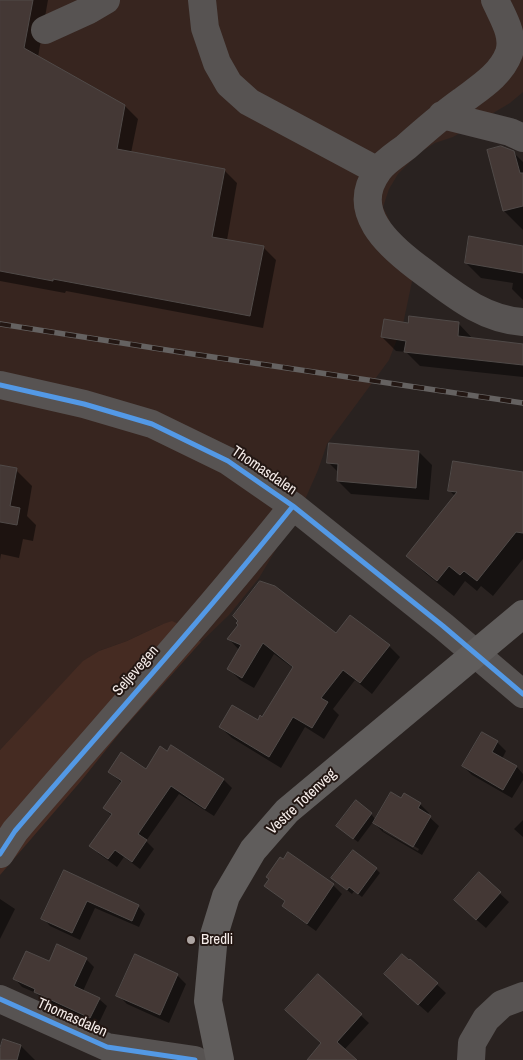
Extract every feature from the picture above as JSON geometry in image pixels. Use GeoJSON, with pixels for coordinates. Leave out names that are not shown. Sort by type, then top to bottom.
{"type":"FeatureCollection","features":[{"type":"Feature","properties":{"kind":"main road","name":"Vestre Totenveg"},"geometry":{"type":"LineString","coordinates":[[209,1059],[208,1001],[214,935],[226,896],[252,850],[287,811],[523,614]]}},
{"type":"Feature","properties":{"kind":"street"},"geometry":{"type":"LineString","coordinates":[[45,30],[106,0]]}},
{"type":"Feature","properties":{"kind":"street"},"geometry":{"type":"LineString","coordinates":[[202,0],[205,28],[217,63],[229,84],[250,102],[378,171]]}},
{"type":"Feature","properties":{"kind":"street"},"geometry":{"type":"LineString","coordinates":[[495,0],[509,31],[509,54],[500,69],[489,81],[442,115],[378,171],[367,198],[368,209],[388,244],[469,305],[491,315],[523,322]]}},
{"type":"Feature","properties":{"kind":"street"},"geometry":{"type":"LineString","coordinates":[[442,115],[510,132],[523,138]]}},
{"type":"Feature","properties":{"kind":"street","name":"Thomasdalen"},"geometry":{"type":"LineString","coordinates":[[0,385],[84,404],[152,424],[228,461],[293,506],[443,626],[523,694]]}},
{"type":"Feature","properties":{"kind":"street","name":"Seljevegen"},"geometry":{"type":"LineString","coordinates":[[0,854],[15,831],[233,581],[293,506]]}},
{"type":"Feature","properties":{"kind":"street"},"geometry":{"type":"LineString","coordinates":[[471,1060],[472,1043],[486,1020],[502,1004],[523,996]]}},
{"type":"Feature","properties":{"kind":"street","name":"Thomasdalen"},"geometry":{"type":"LineString","coordinates":[[0,999],[107,1047],[209,1059]]}},
{"type":"Feature","properties":{"kind":"shaded area"},"geometry":{"type":"Polygon","coordinates":[[[0,0],[523,0],[523,92],[510,103],[453,137],[435,143],[419,153],[398,174],[389,189],[383,207],[414,272],[403,324],[389,360],[327,444],[303,504],[259,578],[229,615],[201,642],[181,625],[163,624],[127,641],[99,651],[84,661],[0,750],[0,0]]]}},
{"type":"Feature","properties":{"kind":"shaded area"},"geometry":{"type":"Polygon","coordinates":[[[172,621],[181,625],[201,642],[122,730],[0,875],[0,750],[83,661],[99,651],[172,621]]]}},
{"type":"Feature","properties":{"kind":"building"},"geometry":{"type":"Polygon","coordinates":[[[0,0],[33,0],[24,48],[125,105],[117,149],[225,169],[212,237],[264,246],[250,316],[53,279],[53,281],[0,271],[0,0]]]}},
{"type":"Feature","properties":{"kind":"building"},"geometry":{"type":"Polygon","coordinates":[[[501,146],[514,151],[520,173],[523,173],[523,206],[503,211],[487,150],[501,146]]]}},
{"type":"Feature","properties":{"kind":"building"},"geometry":{"type":"Polygon","coordinates":[[[469,236],[523,246],[523,273],[465,263],[469,236]]]}},
{"type":"Feature","properties":{"kind":"building"},"geometry":{"type":"Polygon","coordinates":[[[409,316],[459,322],[458,336],[523,344],[523,365],[404,352],[406,341],[381,337],[384,319],[408,323],[409,316]]]}},
{"type":"Feature","properties":{"kind":"building"},"geometry":{"type":"Polygon","coordinates":[[[329,443],[419,451],[416,488],[337,481],[338,464],[327,463],[329,443]]]}},
{"type":"Feature","properties":{"kind":"building"},"geometry":{"type":"Polygon","coordinates":[[[453,461],[523,472],[523,533],[516,532],[477,581],[464,571],[460,575],[449,566],[437,581],[406,556],[457,492],[448,491],[453,461]]]}},
{"type":"Feature","properties":{"kind":"building"},"geometry":{"type":"Polygon","coordinates":[[[0,465],[17,468],[10,506],[20,508],[17,525],[0,522],[0,465]]]}},
{"type":"Feature","properties":{"kind":"building"},"geometry":{"type":"Polygon","coordinates":[[[260,581],[275,586],[336,633],[350,615],[390,645],[360,683],[343,670],[321,698],[328,702],[312,728],[293,717],[269,757],[219,727],[232,705],[258,720],[260,715],[262,717],[293,667],[263,643],[242,678],[227,669],[241,645],[227,639],[238,625],[236,623],[238,621],[233,616],[260,581]]]}},
{"type":"Feature","properties":{"kind":"building"},"geometry":{"type":"Polygon","coordinates":[[[482,732],[498,741],[492,752],[517,766],[503,790],[462,766],[482,732]]]}},
{"type":"Feature","properties":{"kind":"building"},"geometry":{"type":"Polygon","coordinates":[[[171,745],[224,779],[205,809],[171,786],[138,834],[147,840],[132,862],[115,850],[108,859],[89,846],[112,814],[103,808],[122,781],[108,772],[121,752],[146,769],[160,746],[167,751],[171,745]]]}},
{"type":"Feature","properties":{"kind":"building"},"geometry":{"type":"Polygon","coordinates":[[[391,792],[401,798],[404,793],[421,803],[418,808],[431,816],[413,847],[373,823],[391,792]]]}},
{"type":"Feature","properties":{"kind":"building"},"geometry":{"type":"Polygon","coordinates":[[[356,800],[372,813],[353,839],[336,826],[356,800]]]}},
{"type":"Feature","properties":{"kind":"building"},"geometry":{"type":"Polygon","coordinates":[[[353,850],[377,868],[358,894],[349,887],[347,890],[331,878],[353,850]]]}},
{"type":"Feature","properties":{"kind":"building"},"geometry":{"type":"Polygon","coordinates":[[[288,852],[334,884],[307,924],[282,906],[285,901],[264,886],[269,879],[266,877],[280,857],[283,859],[288,852]]]}},
{"type":"Feature","properties":{"kind":"building"},"geometry":{"type":"Polygon","coordinates":[[[64,870],[139,905],[132,921],[87,901],[72,933],[41,919],[64,870]]]}},
{"type":"Feature","properties":{"kind":"building"},"geometry":{"type":"Polygon","coordinates":[[[479,872],[501,892],[476,920],[454,900],[479,872]]]}},
{"type":"Feature","properties":{"kind":"building"},"geometry":{"type":"Polygon","coordinates":[[[57,944],[87,958],[74,986],[100,998],[90,1018],[34,992],[35,989],[13,979],[26,951],[49,961],[57,944]]]}},
{"type":"Feature","properties":{"kind":"building"},"geometry":{"type":"Polygon","coordinates":[[[135,954],[178,974],[160,1015],[116,996],[135,954]]]}},
{"type":"Feature","properties":{"kind":"building"},"geometry":{"type":"Polygon","coordinates":[[[402,954],[438,983],[418,1005],[384,974],[402,954]]]}},
{"type":"Feature","properties":{"kind":"building"},"geometry":{"type":"Polygon","coordinates":[[[318,974],[362,1014],[337,1042],[357,1060],[307,1060],[321,1043],[285,1010],[318,974]]]}},
{"type":"Feature","properties":{"kind":"building"},"geometry":{"type":"Polygon","coordinates":[[[3,1039],[21,1045],[17,1060],[0,1060],[0,1048],[3,1039]]]}},
{"type":"Feature","properties":{"kind":"railway"},"geometry":{"type":"LineString","coordinates":[[0,324],[523,403]]}},
{"type":"Feature","properties":{"kind":"cycle path"},"geometry":{"type":"LineString","coordinates":[[0,385],[84,404],[152,424],[228,461],[293,506],[443,626],[523,694]]}},
{"type":"Feature","properties":{"kind":"cycle path"},"geometry":{"type":"LineString","coordinates":[[0,854],[15,831],[190,629],[293,506]]}},
{"type":"Feature","properties":{"kind":"cycle path"},"geometry":{"type":"LineString","coordinates":[[0,999],[107,1047],[195,1060]]}},
{"type":"Feature","properties":{"kind":"place","name":"Bredli"},"geometry":{"type":"Point","coordinates":[191,940]}}]}
